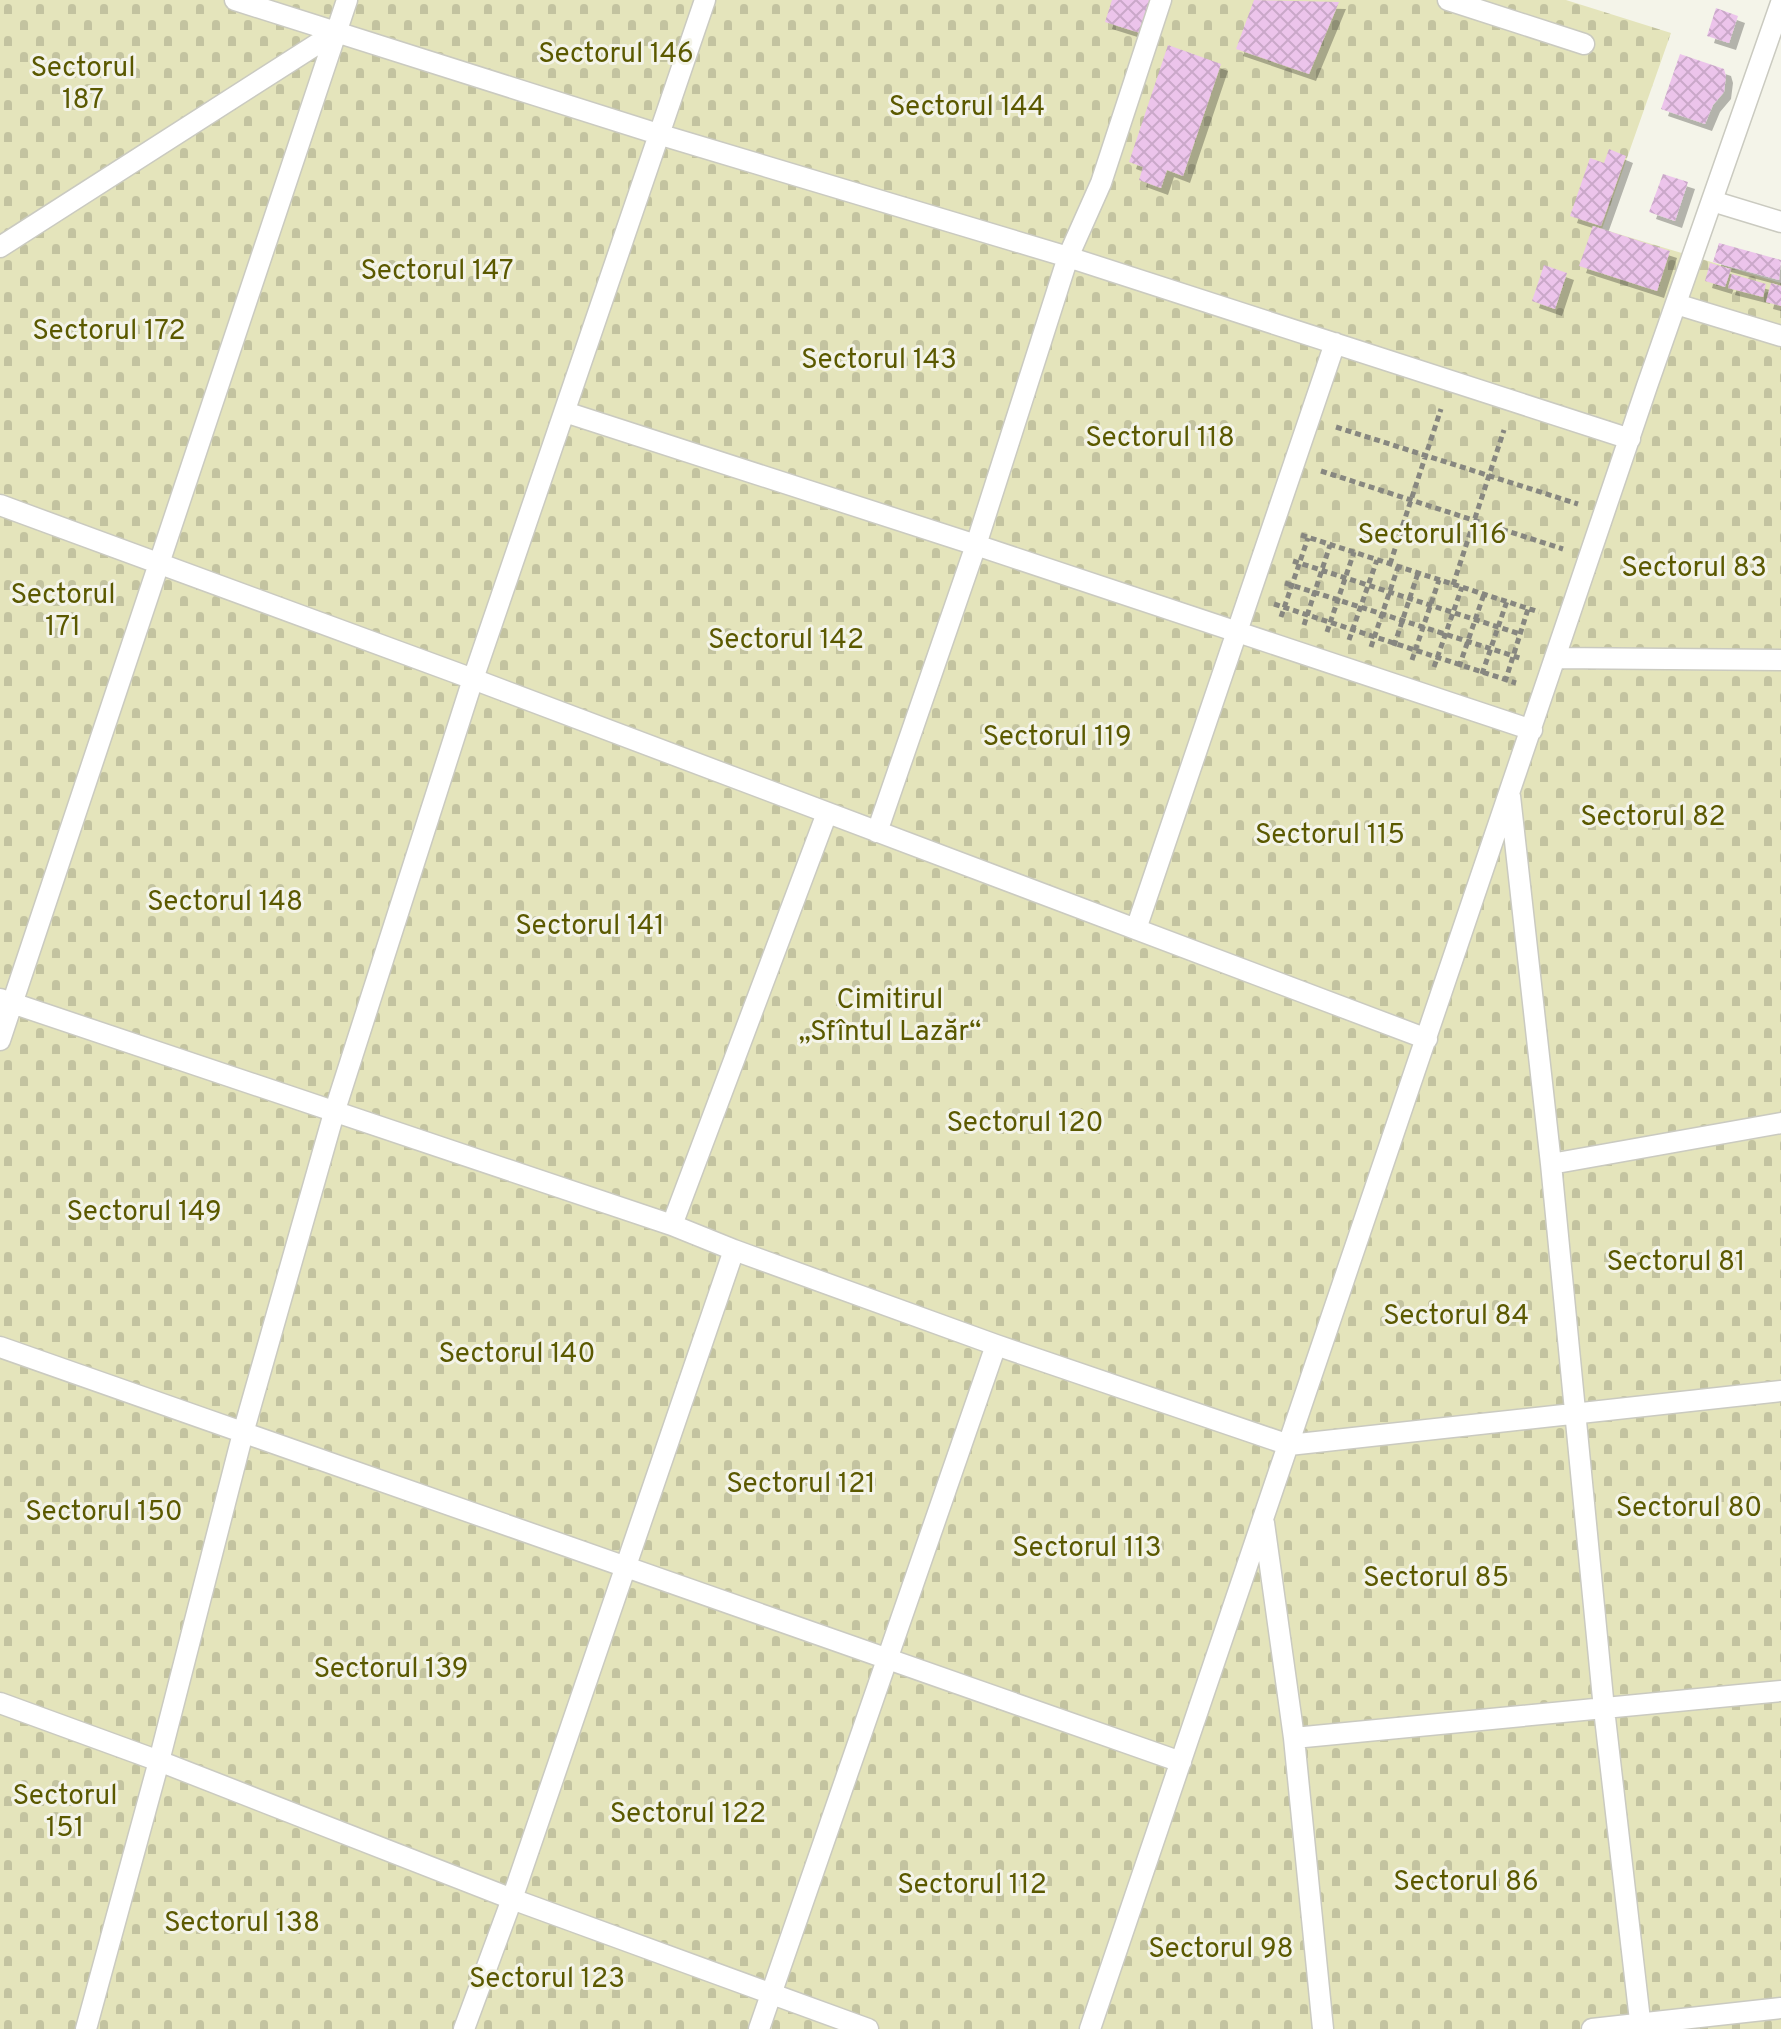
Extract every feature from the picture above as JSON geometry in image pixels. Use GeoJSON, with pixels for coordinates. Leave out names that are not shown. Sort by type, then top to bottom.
{"type":"FeatureCollection","features":[{"type":"Feature","properties":{"kind":"lane"},"geometry":{"type":"LineString","coordinates":[[235,0],[658,134],[1068,257],[1630,439]]}},
{"type":"Feature","properties":{"kind":"lane"},"geometry":{"type":"LineString","coordinates":[[0,1040],[6,1002],[160,564],[347,0]]}},
{"type":"Feature","properties":{"kind":"lane"},"geometry":{"type":"LineString","coordinates":[[86,2029],[243,1433],[334,1113],[473,679],[705,0]]}},
{"type":"Feature","properties":{"kind":"lane"},"geometry":{"type":"LineString","coordinates":[[877,832],[976,545],[1068,257],[1101,183],[1161,0]]}},
{"type":"Feature","properties":{"kind":"lane"},"geometry":{"type":"LineString","coordinates":[[1448,0],[1584,44]]}},
{"type":"Feature","properties":{"kind":"lane"},"geometry":{"type":"LineString","coordinates":[[1090,2029],[1781,3]]}},
{"type":"Feature","properties":{"kind":"lane"},"geometry":{"type":"LineString","coordinates":[[0,247],[336,32]]}},
{"type":"Feature","properties":{"kind":"lane"},"geometry":{"type":"LineString","coordinates":[[1712,201],[1781,222]]}},
{"type":"Feature","properties":{"kind":"lane"},"geometry":{"type":"LineString","coordinates":[[1676,304],[1781,336]]}},
{"type":"Feature","properties":{"kind":"lane"},"geometry":{"type":"LineString","coordinates":[[1136,929],[1335,343]]}},
{"type":"Feature","properties":{"kind":"lane"},"geometry":{"type":"LineString","coordinates":[[565,412],[1532,730]]}},
{"type":"Feature","properties":{"kind":"lane"},"geometry":{"type":"LineString","coordinates":[[0,505],[473,679],[1427,1039]]}},
{"type":"Feature","properties":{"kind":"lane"},"geometry":{"type":"LineString","coordinates":[[1556,658],[1781,660]]}},
{"type":"Feature","properties":{"kind":"lane"},"geometry":{"type":"LineString","coordinates":[[1510,791],[1551,1164],[1604,1709],[1641,2026]]}},
{"type":"Feature","properties":{"kind":"lane"},"geometry":{"type":"LineString","coordinates":[[672,1225],[827,813]]}},
{"type":"Feature","properties":{"kind":"lane"},"geometry":{"type":"LineString","coordinates":[[6,1002],[672,1225],[996,1345],[1289,1445],[1781,1391]]}},
{"type":"Feature","properties":{"kind":"lane"},"geometry":{"type":"LineString","coordinates":[[1551,1164],[1781,1123]]}},
{"type":"Feature","properties":{"kind":"lane"},"geometry":{"type":"LineString","coordinates":[[464,2029],[512,1899],[734,1250]]}},
{"type":"Feature","properties":{"kind":"lane"},"geometry":{"type":"LineString","coordinates":[[759,2029],[996,1345]]}},
{"type":"Feature","properties":{"kind":"lane"},"geometry":{"type":"LineString","coordinates":[[0,1347],[1181,1762]]}},
{"type":"Feature","properties":{"kind":"lane"},"geometry":{"type":"LineString","coordinates":[[1264,1519],[1294,1738],[1323,2029]]}},
{"type":"Feature","properties":{"kind":"lane"},"geometry":{"type":"LineString","coordinates":[[1294,1738],[1781,1691]]}},
{"type":"Feature","properties":{"kind":"lane"},"geometry":{"type":"LineString","coordinates":[[0,1703],[159,1761],[512,1899],[868,2029]]}},
{"type":"Feature","properties":{"kind":"lane"},"geometry":{"type":"LineString","coordinates":[[1592,2029],[1641,2026],[1781,2008]]}},
{"type":"Feature","properties":{"kind":"path"},"geometry":{"type":"LineString","coordinates":[[1390,564],[1442,405]]}},
{"type":"Feature","properties":{"kind":"path"},"geometry":{"type":"LineString","coordinates":[[1323,423],[1586,507]]}},
{"type":"Feature","properties":{"kind":"path"},"geometry":{"type":"LineString","coordinates":[[1453,585],[1506,425]]}},
{"type":"Feature","properties":{"kind":"path"},"geometry":{"type":"LineString","coordinates":[[1309,467],[1572,552]]}},
{"type":"Feature","properties":{"kind":"path"},"geometry":{"type":"LineString","coordinates":[[1298,534],[1551,616]]}},
{"type":"Feature","properties":{"kind":"path"},"geometry":{"type":"LineString","coordinates":[[1276,630],[1308,538]]}},
{"type":"Feature","properties":{"kind":"path"},"geometry":{"type":"LineString","coordinates":[[1299,637],[1330,545]]}},
{"type":"Feature","properties":{"kind":"path"},"geometry":{"type":"LineString","coordinates":[[1322,645],[1354,552]]}},
{"type":"Feature","properties":{"kind":"path"},"geometry":{"type":"LineString","coordinates":[[1288,559],[1520,634]]}},
{"type":"Feature","properties":{"kind":"path"},"geometry":{"type":"LineString","coordinates":[[1345,652],[1377,560]]}},
{"type":"Feature","properties":{"kind":"path"},"geometry":{"type":"LineString","coordinates":[[1367,659],[1398,567]]}},
{"type":"Feature","properties":{"kind":"path"},"geometry":{"type":"LineString","coordinates":[[1391,655],[1418,573]]}},
{"type":"Feature","properties":{"kind":"path"},"geometry":{"type":"LineString","coordinates":[[1408,672],[1439,580]]}},
{"type":"Feature","properties":{"kind":"path"},"geometry":{"type":"LineString","coordinates":[[1281,582],[1536,663]]}},
{"type":"Feature","properties":{"kind":"path"},"geometry":{"type":"LineString","coordinates":[[1430,680],[1462,587]]}},
{"type":"Feature","properties":{"kind":"path"},"geometry":{"type":"LineString","coordinates":[[1456,676],[1484,594]]}},
{"type":"Feature","properties":{"kind":"path"},"geometry":{"type":"LineString","coordinates":[[1262,600],[1528,687]]}},
{"type":"Feature","properties":{"kind":"path"},"geometry":{"type":"LineString","coordinates":[[1479,683],[1507,601]]}},
{"type":"Feature","properties":{"kind":"path"},"geometry":{"type":"LineString","coordinates":[[1502,691],[1528,609]]}},
{"type":"Feature","properties":{"kind":"green space","name":"Cimitirul „Sfîntul Lazăr“"},"geometry":{"type":"Polygon","coordinates":[[[0,0],[1566,0],[1671,33],[1602,229],[1781,283],[1781,2029],[0,2029],[0,0]]]}},
{"type":"Feature","properties":{"kind":"building"},"geometry":{"type":"Polygon","coordinates":[[[1112,0],[1150,0],[1140,33],[1105,22],[1112,0]]]}},
{"type":"Feature","properties":{"kind":"building"},"geometry":{"type":"Polygon","coordinates":[[[1254,0],[1339,2],[1309,74],[1236,49],[1254,0]]]}},
{"type":"Feature","properties":{"kind":"building"},"geometry":{"type":"Polygon","coordinates":[[[1716,8],[1738,16],[1729,43],[1707,36],[1716,8]]]}},
{"type":"Feature","properties":{"kind":"building"},"geometry":{"type":"Polygon","coordinates":[[[1168,45],[1221,64],[1183,176],[1167,170],[1161,188],[1139,180],[1143,167],[1129,162],[1168,45]]]}},
{"type":"Feature","properties":{"kind":"building"},"geometry":{"type":"Polygon","coordinates":[[[1680,54],[1724,69],[1724,92],[1713,105],[1705,124],[1661,109],[1680,54]]]}},
{"type":"Feature","properties":{"kind":"building"},"geometry":{"type":"Polygon","coordinates":[[[1609,149],[1626,156],[1601,226],[1570,216],[1590,158],[1604,163],[1609,149]]]}},
{"type":"Feature","properties":{"kind":"building"},"geometry":{"type":"Polygon","coordinates":[[[1663,174],[1688,182],[1675,221],[1649,212],[1663,174]]]}},
{"type":"Feature","properties":{"kind":"building"},"geometry":{"type":"Polygon","coordinates":[[[1593,226],[1670,251],[1657,291],[1579,266],[1593,226]]]}},
{"type":"Feature","properties":{"kind":"building"},"geometry":{"type":"Polygon","coordinates":[[[1719,243],[1781,260],[1779,280],[1713,262],[1719,243]]]}},
{"type":"Feature","properties":{"kind":"building"},"geometry":{"type":"Polygon","coordinates":[[[1710,263],[1731,269],[1725,287],[1705,281],[1710,263]]]}},
{"type":"Feature","properties":{"kind":"building"},"geometry":{"type":"Polygon","coordinates":[[[1544,265],[1567,273],[1555,309],[1532,301],[1544,265]]]}},
{"type":"Feature","properties":{"kind":"building"},"geometry":{"type":"Polygon","coordinates":[[[1732,274],[1766,284],[1763,297],[1728,288],[1732,274]]]}},
{"type":"Feature","properties":{"kind":"building"},"geometry":{"type":"Polygon","coordinates":[[[1771,283],[1781,286],[1781,306],[1766,302],[1771,283]]]}},
{"type":"Feature","properties":{"kind":"park label","name":"Sectorul 146"},"geometry":{"type":"Point","coordinates":[616,52]}},
{"type":"Feature","properties":{"kind":"park label","name":"Sectorul 187"},"geometry":{"type":"Point","coordinates":[83,82]}},
{"type":"Feature","properties":{"kind":"park label","name":"Sectorul 144"},"geometry":{"type":"Point","coordinates":[967,105]}},
{"type":"Feature","properties":{"kind":"park label","name":"Sectorul 147"},"geometry":{"type":"Point","coordinates":[437,269]}},
{"type":"Feature","properties":{"kind":"park label","name":"Sectorul 172"},"geometry":{"type":"Point","coordinates":[109,329]}},
{"type":"Feature","properties":{"kind":"park label","name":"Sectorul 143"},"geometry":{"type":"Point","coordinates":[879,358]}},
{"type":"Feature","properties":{"kind":"park label","name":"Sectorul 118"},"geometry":{"type":"Point","coordinates":[1160,436]}},
{"type":"Feature","properties":{"kind":"park label","name":"Sectorul 116"},"geometry":{"type":"Point","coordinates":[1432,533]}},
{"type":"Feature","properties":{"kind":"park label","name":"Sectorul 83"},"geometry":{"type":"Point","coordinates":[1694,566]}},
{"type":"Feature","properties":{"kind":"park label","name":"Sectorul 171"},"geometry":{"type":"Point","coordinates":[63,609]}},
{"type":"Feature","properties":{"kind":"park label","name":"Sectorul 142"},"geometry":{"type":"Point","coordinates":[786,638]}},
{"type":"Feature","properties":{"kind":"park label","name":"Sectorul 119"},"geometry":{"type":"Point","coordinates":[1057,735]}},
{"type":"Feature","properties":{"kind":"park label","name":"Sectorul 82"},"geometry":{"type":"Point","coordinates":[1653,815]}},
{"type":"Feature","properties":{"kind":"park label","name":"Sectorul 115"},"geometry":{"type":"Point","coordinates":[1330,833]}},
{"type":"Feature","properties":{"kind":"park label","name":"Sectorul 148"},"geometry":{"type":"Point","coordinates":[225,900]}},
{"type":"Feature","properties":{"kind":"park label","name":"Sectorul 141"},"geometry":{"type":"Point","coordinates":[590,924]}},
{"type":"Feature","properties":{"kind":"park label","name":"Sectorul 120"},"geometry":{"type":"Point","coordinates":[1025,1121]}},
{"type":"Feature","properties":{"kind":"park label","name":"Sectorul 149"},"geometry":{"type":"Point","coordinates":[144,1210]}},
{"type":"Feature","properties":{"kind":"park label","name":"Sectorul 81"},"geometry":{"type":"Point","coordinates":[1676,1260]}},
{"type":"Feature","properties":{"kind":"park label","name":"Sectorul 84"},"geometry":{"type":"Point","coordinates":[1456,1314]}},
{"type":"Feature","properties":{"kind":"park label","name":"Sectorul 140"},"geometry":{"type":"Point","coordinates":[517,1352]}},
{"type":"Feature","properties":{"kind":"park label","name":"Sectorul 121"},"geometry":{"type":"Point","coordinates":[801,1482]}},
{"type":"Feature","properties":{"kind":"park label","name":"Sectorul 80"},"geometry":{"type":"Point","coordinates":[1689,1506]}},
{"type":"Feature","properties":{"kind":"park label","name":"Sectorul 150"},"geometry":{"type":"Point","coordinates":[104,1510]}},
{"type":"Feature","properties":{"kind":"park label","name":"Sectorul 113"},"geometry":{"type":"Point","coordinates":[1087,1546]}},
{"type":"Feature","properties":{"kind":"park label","name":"Sectorul 85"},"geometry":{"type":"Point","coordinates":[1436,1576]}},
{"type":"Feature","properties":{"kind":"park label","name":"Sectorul 139"},"geometry":{"type":"Point","coordinates":[391,1667]}},
{"type":"Feature","properties":{"kind":"park label","name":"Sectorul 151"},"geometry":{"type":"Point","coordinates":[65,1810]}},
{"type":"Feature","properties":{"kind":"park label","name":"Sectorul 122"},"geometry":{"type":"Point","coordinates":[688,1812]}},
{"type":"Feature","properties":{"kind":"park label","name":"Sectorul 86"},"geometry":{"type":"Point","coordinates":[1466,1880]}},
{"type":"Feature","properties":{"kind":"park label","name":"Sectorul 112"},"geometry":{"type":"Point","coordinates":[972,1883]}},
{"type":"Feature","properties":{"kind":"park label","name":"Sectorul 138"},"geometry":{"type":"Point","coordinates":[242,1921]}},
{"type":"Feature","properties":{"kind":"park label","name":"Sectorul 98"},"geometry":{"type":"Point","coordinates":[1221,1947]}},
{"type":"Feature","properties":{"kind":"park label","name":"Sectorul 123"},"geometry":{"type":"Point","coordinates":[547,1977]}}]}
